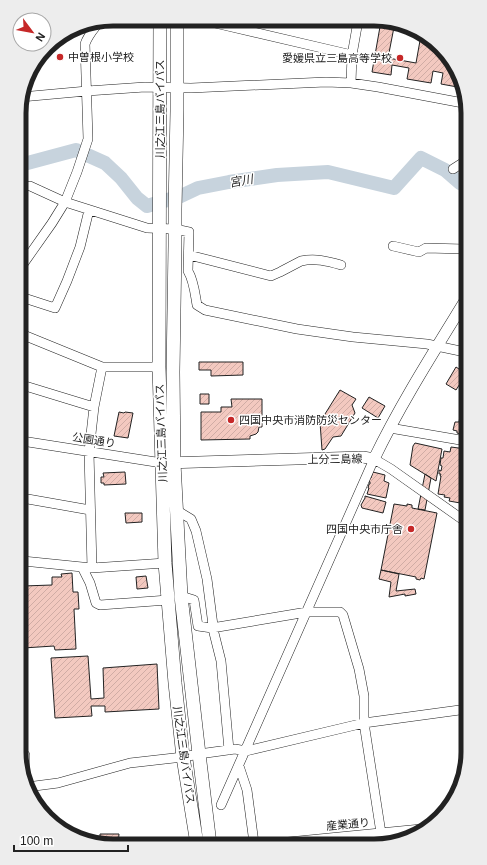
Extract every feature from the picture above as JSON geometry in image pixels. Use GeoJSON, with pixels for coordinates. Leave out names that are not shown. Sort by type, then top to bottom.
{"type":"FeatureCollection","features":[{"type":"Feature","properties":{"kind":"highway","name":"川之江三島バイパス"},"geometry":{"type":"LineString","coordinates":[[160,26],[159,366],[168,463],[176,510],[175,683],[183,757],[195,839]]}},
{"type":"Feature","properties":{"kind":"highway","name":"川之江三島バイパス"},"geometry":{"type":"LineString","coordinates":[[177,26],[173,372],[165,563],[175,598],[209,839]]}},
{"type":"Feature","properties":{"kind":"main road","name":"上分三島線"},"geometry":{"type":"LineString","coordinates":[[168,463],[363,458],[374,459],[390,428],[461,306]]}},
{"type":"Feature","properties":{"kind":"street"},"geometry":{"type":"LineString","coordinates":[[240,26],[352,55]]}},
{"type":"Feature","properties":{"kind":"street"},"geometry":{"type":"LineString","coordinates":[[351,83],[352,55],[357,26]]}},
{"type":"Feature","properties":{"kind":"street"},"geometry":{"type":"LineString","coordinates":[[26,260],[65,202],[88,139],[85,44],[87,38],[94,29]]}},
{"type":"Feature","properties":{"kind":"street"},"geometry":{"type":"LineString","coordinates":[[28,96],[145,86],[177,88],[326,82],[351,83],[378,87],[460,102]]}},
{"type":"Feature","properties":{"kind":"street"},"geometry":{"type":"LineString","coordinates":[[453,169],[461,164]]}},
{"type":"Feature","properties":{"kind":"street"},"geometry":{"type":"LineString","coordinates":[[30,186],[65,202],[147,228],[175,229],[189,232],[188,271],[191,275],[194,286],[197,305],[205,310],[297,329],[437,346],[461,351]]}},
{"type":"Feature","properties":{"kind":"street"},"geometry":{"type":"LineString","coordinates":[[26,299],[55,308],[80,247],[89,210]]}},
{"type":"Feature","properties":{"kind":"street"},"geometry":{"type":"LineString","coordinates":[[393,246],[419,252],[426,248],[461,249]]}},
{"type":"Feature","properties":{"kind":"street"},"geometry":{"type":"LineString","coordinates":[[189,255],[271,276],[305,260],[320,259],[341,265]]}},
{"type":"Feature","properties":{"kind":"street"},"geometry":{"type":"LineString","coordinates":[[26,336],[102,367],[159,366]]}},
{"type":"Feature","properties":{"kind":"street"},"geometry":{"type":"LineString","coordinates":[[92,568],[89,452],[94,407],[102,367]]}},
{"type":"Feature","properties":{"kind":"street"},"geometry":{"type":"LineString","coordinates":[[26,386],[94,407]]}},
{"type":"Feature","properties":{"kind":"street"},"geometry":{"type":"LineString","coordinates":[[390,428],[461,440]]}},
{"type":"Feature","properties":{"kind":"street","name":"公園通り"},"geometry":{"type":"LineString","coordinates":[[26,442],[168,463]]}},
{"type":"Feature","properties":{"kind":"street"},"geometry":{"type":"LineString","coordinates":[[221,805],[374,459],[391,469],[461,518]]}},
{"type":"Feature","properties":{"kind":"street"},"geometry":{"type":"LineString","coordinates":[[26,499],[90,510]]}},
{"type":"Feature","properties":{"kind":"street"},"geometry":{"type":"LineString","coordinates":[[176,510],[191,519],[196,532],[207,579],[213,628],[221,661],[229,750]]}},
{"type":"Feature","properties":{"kind":"street"},"geometry":{"type":"LineString","coordinates":[[26,561],[92,568],[165,563]]}},
{"type":"Feature","properties":{"kind":"street"},"geometry":{"type":"LineString","coordinates":[[82,567],[90,583],[96,603],[100,605],[175,598],[194,600],[198,626],[213,628],[307,612],[340,612],[343,615],[359,669],[364,696],[364,723],[381,837]]}},
{"type":"Feature","properties":{"kind":"street"},"geometry":{"type":"LineString","coordinates":[[33,786],[58,783],[130,764],[234,749],[246,751],[364,723],[461,709]]}},
{"type":"Feature","properties":{"kind":"street"},"geometry":{"type":"LineString","coordinates":[[239,766],[247,790],[253,839]]}},
{"type":"Feature","properties":{"kind":"street","name":"産業通り"},"geometry":{"type":"LineString","coordinates":[[347,839],[381,837],[408,832]]}},
{"type":"Feature","properties":{"kind":"building"},"geometry":{"type":"Polygon","coordinates":[[[380,26],[394,29],[388,58],[416,63],[420,40],[431,48],[446,65],[456,87],[441,84],[443,73],[433,71],[431,83],[407,79],[409,68],[392,65],[391,75],[372,72],[380,26]]]}},
{"type":"Feature","properties":{"kind":"building"},"geometry":{"type":"Polygon","coordinates":[[[199,362],[243,362],[243,375],[211,376],[211,370],[199,370],[199,362]]]}},
{"type":"Feature","properties":{"kind":"building"},"geometry":{"type":"Polygon","coordinates":[[[456,367],[461,370],[461,382],[456,390],[446,384],[456,367]]]}},
{"type":"Feature","properties":{"kind":"building"},"geometry":{"type":"Polygon","coordinates":[[[340,390],[356,399],[352,405],[355,413],[341,436],[333,437],[325,449],[322,450],[320,422],[340,390]]]}},
{"type":"Feature","properties":{"kind":"building"},"geometry":{"type":"Polygon","coordinates":[[[200,394],[209,394],[209,404],[200,404],[200,394]]]}},
{"type":"Feature","properties":{"kind":"building"},"geometry":{"type":"Polygon","coordinates":[[[369,397],[385,406],[378,418],[362,408],[369,397]]]}},
{"type":"Feature","properties":{"kind":"building","name":"四国中央市消防防災センター"},"geometry":{"type":"Polygon","coordinates":[[[231,399],[262,399],[262,427],[259,427],[256,434],[250,436],[250,439],[201,440],[201,412],[221,412],[221,407],[232,407],[231,399]]]}},
{"type":"Feature","properties":{"kind":"building"},"geometry":{"type":"Polygon","coordinates":[[[461,410],[461,434],[453,430],[455,422],[459,422],[461,410]]]}},
{"type":"Feature","properties":{"kind":"building"},"geometry":{"type":"Polygon","coordinates":[[[119,412],[133,413],[128,438],[114,436],[119,412]]]}},
{"type":"Feature","properties":{"kind":"building"},"geometry":{"type":"Polygon","coordinates":[[[415,443],[442,449],[436,481],[410,465],[413,446],[415,443]]]}},
{"type":"Feature","properties":{"kind":"building"},"geometry":{"type":"Polygon","coordinates":[[[451,447],[461,448],[461,503],[449,501],[450,498],[444,497],[445,495],[438,494],[441,476],[441,474],[439,474],[439,470],[441,471],[442,466],[440,465],[441,458],[443,458],[444,451],[450,452],[451,447]]]}},
{"type":"Feature","properties":{"kind":"building"},"geometry":{"type":"Polygon","coordinates":[[[125,472],[126,484],[104,485],[104,483],[101,483],[101,477],[104,477],[103,473],[125,472]]]}},
{"type":"Feature","properties":{"kind":"building"},"geometry":{"type":"Polygon","coordinates":[[[373,472],[385,475],[384,481],[389,483],[386,498],[367,494],[370,478],[373,472]]]}},
{"type":"Feature","properties":{"kind":"building"},"geometry":{"type":"Polygon","coordinates":[[[425,474],[431,478],[425,510],[418,509],[425,474]]]}},
{"type":"Feature","properties":{"kind":"building"},"geometry":{"type":"Polygon","coordinates":[[[365,496],[386,502],[383,513],[362,508],[361,505],[365,496]]]}},
{"type":"Feature","properties":{"kind":"building","name":"四国中央市庁舎"},"geometry":{"type":"Polygon","coordinates":[[[394,504],[407,506],[407,504],[412,505],[412,508],[437,513],[424,579],[421,578],[420,580],[416,579],[416,577],[381,570],[394,504]]]}},
{"type":"Feature","properties":{"kind":"building"},"geometry":{"type":"Polygon","coordinates":[[[125,513],[142,513],[142,522],[126,523],[125,513]]]}},
{"type":"Feature","properties":{"kind":"building"},"geometry":{"type":"Polygon","coordinates":[[[381,570],[399,574],[396,591],[415,589],[416,594],[405,596],[405,594],[389,597],[391,582],[379,579],[381,570]]]}},
{"type":"Feature","properties":{"kind":"building"},"geometry":{"type":"Polygon","coordinates":[[[72,573],[73,592],[78,592],[79,609],[74,609],[76,649],[55,650],[54,646],[26,648],[26,586],[52,585],[52,577],[62,577],[61,574],[72,573]]]}},
{"type":"Feature","properties":{"kind":"building"},"geometry":{"type":"Polygon","coordinates":[[[146,576],[148,588],[137,589],[136,577],[146,576]]]}},
{"type":"Feature","properties":{"kind":"building"},"geometry":{"type":"Polygon","coordinates":[[[88,656],[91,699],[104,698],[103,668],[157,664],[159,709],[105,712],[105,706],[91,706],[92,716],[55,718],[51,658],[88,656]]]}},
{"type":"Feature","properties":{"kind":"building"},"geometry":{"type":"Polygon","coordinates":[[[100,834],[119,834],[119,839],[102,838],[91,836],[100,837],[100,834]]]}},
{"type":"Feature","properties":{"kind":"waterway","name":"宮川"},"geometry":{"type":"LineString","coordinates":[[26,163],[76,150],[105,163],[121,178],[137,198],[147,206],[181,196],[198,188],[277,175],[328,172],[394,188],[421,158],[445,170],[461,184]]}},
{"type":"Feature","properties":{"kind":"place","name":"中曽根小学校"},"geometry":{"type":"Point","coordinates":[60,57]}},
{"type":"Feature","properties":{"kind":"place","name":"愛媛県立三島高等学校"},"geometry":{"type":"Point","coordinates":[400,58]}},
{"type":"Feature","properties":{"kind":"place","name":"四国中央市消防防災センター"},"geometry":{"type":"Point","coordinates":[231,420]}},
{"type":"Feature","properties":{"kind":"place","name":"四国中央市庁舎"},"geometry":{"type":"Point","coordinates":[411,529]}}]}
